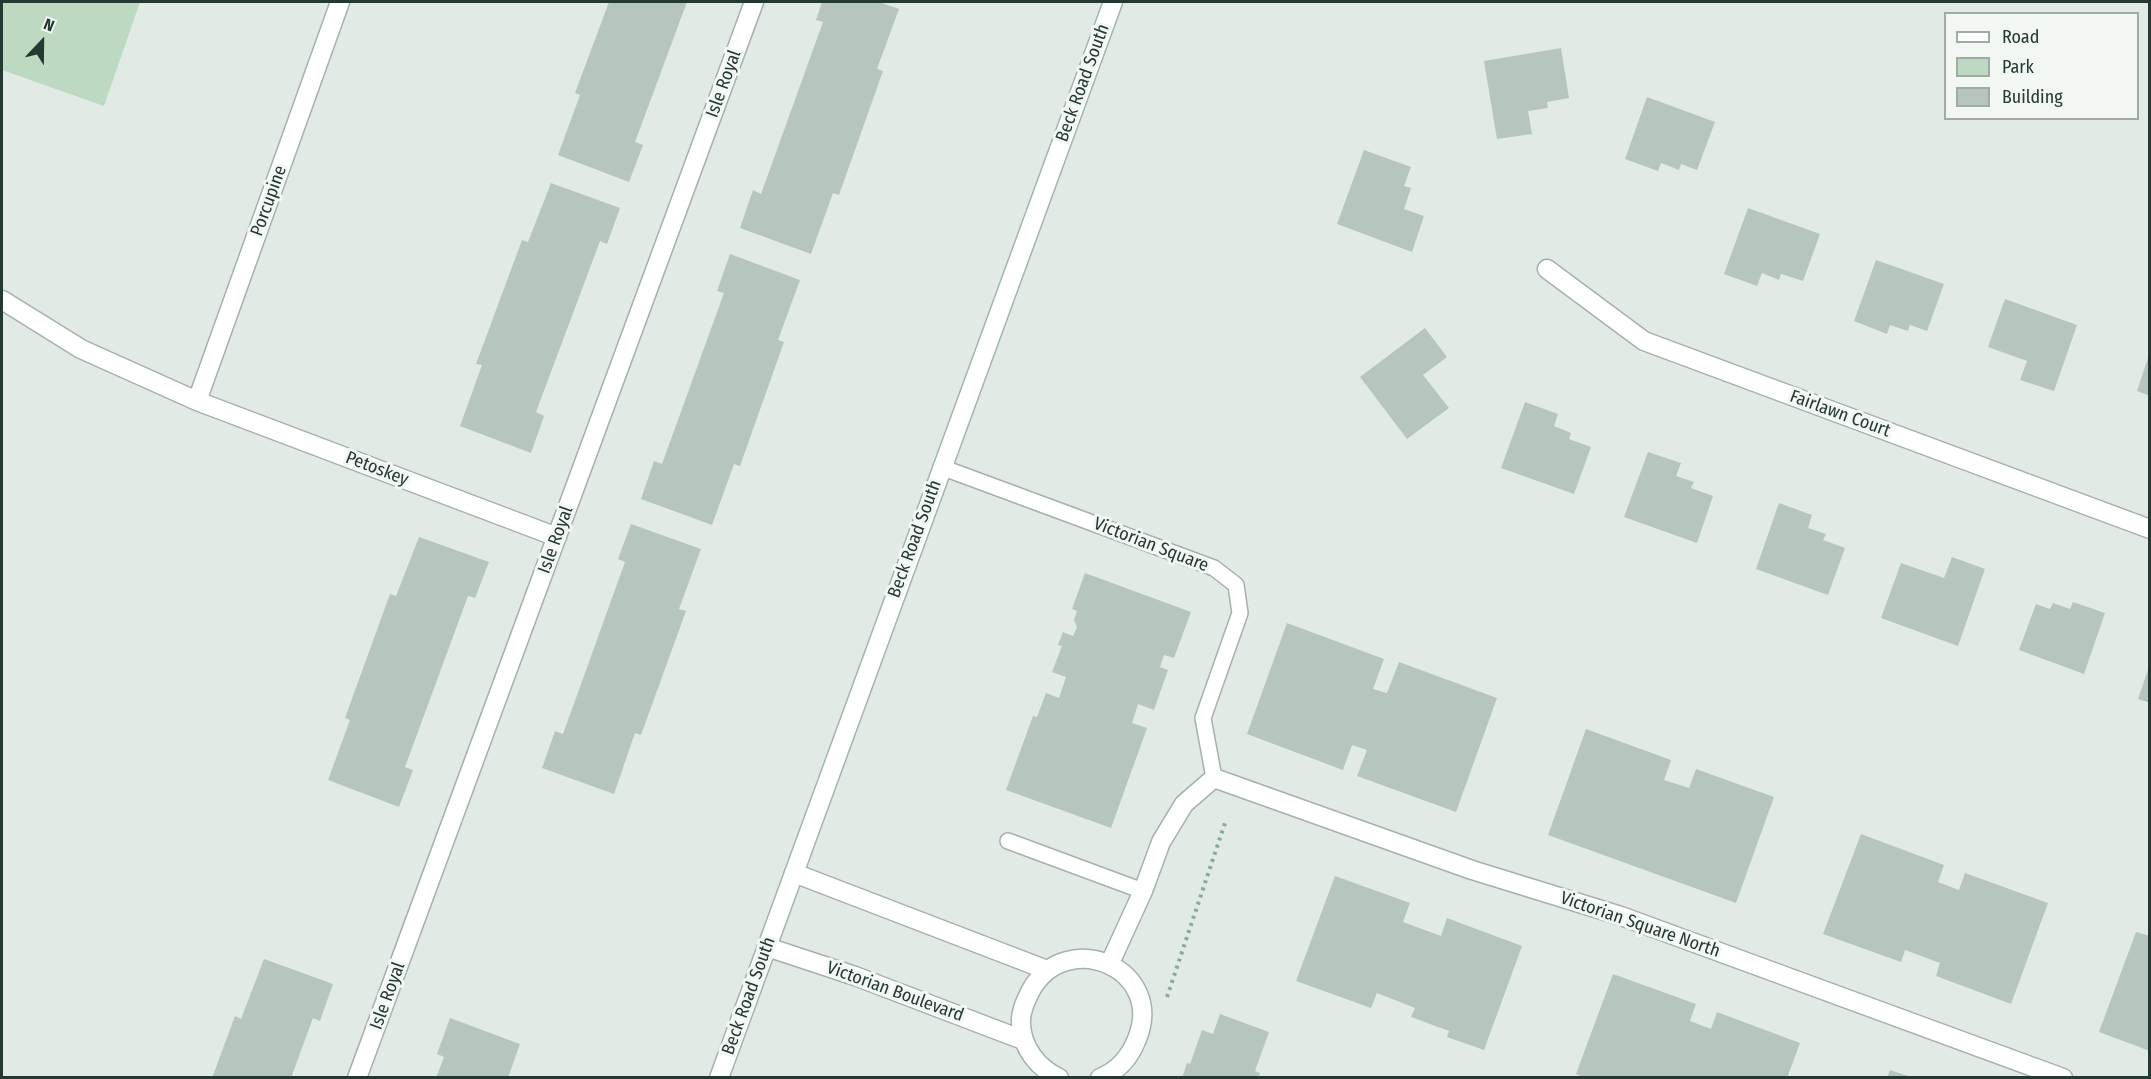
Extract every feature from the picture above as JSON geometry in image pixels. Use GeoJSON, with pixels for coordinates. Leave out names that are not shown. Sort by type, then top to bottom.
{"type":"FeatureCollection","features":[{"type":"Feature","properties":{"kind":"street","name":"Porcupine"},"geometry":{"type":"LineString","coordinates":[[197,401],[340,2]]}},
{"type":"Feature","properties":{"kind":"street","name":"Isle Royal"},"geometry":{"type":"LineString","coordinates":[[357,1077],[754,2]]}},
{"type":"Feature","properties":{"kind":"street","name":"Beck Road South"},"geometry":{"type":"LineString","coordinates":[[720,1077],[1113,2]]}},
{"type":"Feature","properties":{"kind":"street","name":"Fairlawn Court"},"geometry":{"type":"LineString","coordinates":[[1547,269],[1644,341],[2150,529]]}},
{"type":"Feature","properties":{"kind":"street","name":"Petoskey"},"geometry":{"type":"LineString","coordinates":[[2,300],[81,349],[197,401],[557,537]]}},
{"type":"Feature","properties":{"kind":"street"},"geometry":{"type":"LineString","coordinates":[[1110,963],[1143,891],[1161,842],[1184,804],[1214,778]]}},
{"type":"Feature","properties":{"kind":"street","name":"Victorian Square North"},"geometry":{"type":"LineString","coordinates":[[1214,778],[1472,870],[1621,916],[2063,1077]]}},
{"type":"Feature","properties":{"kind":"street"},"geometry":{"type":"LineString","coordinates":[[794,873],[1047,970]]}},
{"type":"Feature","properties":{"kind":"street","name":"Victorian Boulevard"},"geometry":{"type":"LineString","coordinates":[[767,947],[855,976],[1023,1040]]}},
{"type":"Feature","properties":{"kind":"street"},"geometry":{"type":"LineString","coordinates":[[1059,1077],[1046,1071],[1033,1057],[1023,1040],[1021,1022],[1025,1002],[1035,982],[1047,970],[1067,960],[1088,959],[1110,963],[1131,982],[1140,997],[1142,1011],[1140,1031],[1132,1051],[1120,1066],[1100,1077]]}},
{"type":"Feature","properties":{"kind":"lane","name":"Victorian Square"},"geometry":{"type":"LineString","coordinates":[[942,467],[1214,568],[1236,585],[1240,614],[1203,718],[1214,778]]}},
{"type":"Feature","properties":{"kind":"lane"},"geometry":{"type":"LineString","coordinates":[[1008,841],[1143,891]]}},
{"type":"Feature","properties":{"kind":"path"},"geometry":{"type":"LineString","coordinates":[[1165,1004],[1225,823]]}},
{"type":"Feature","properties":{"kind":"green space"},"geometry":{"type":"Polygon","coordinates":[[[2,2],[140,2],[104,106],[2,70],[2,2]]]}},
{"type":"Feature","properties":{"kind":"building"},"geometry":{"type":"Polygon","coordinates":[[[609,2],[687,2],[635,142],[643,145],[629,182],[558,155],[580,95],[575,93],[609,2]]]}},
{"type":"Feature","properties":{"kind":"building"},"geometry":{"type":"Polygon","coordinates":[[[822,2],[879,2],[899,9],[877,69],[883,71],[839,195],[833,193],[811,254],[740,228],[753,190],[761,194],[823,22],[816,20],[822,2]]]}},
{"type":"Feature","properties":{"kind":"building"},"geometry":{"type":"Polygon","coordinates":[[[1561,48],[1569,98],[1547,102],[1548,108],[1528,111],[1532,134],[1497,139],[1484,61],[1561,48]]]}},
{"type":"Feature","properties":{"kind":"building"},"geometry":{"type":"Polygon","coordinates":[[[1647,97],[1715,122],[1697,170],[1681,164],[1679,170],[1661,163],[1658,171],[1625,159],[1647,97]]]}},
{"type":"Feature","properties":{"kind":"building"},"geometry":{"type":"Polygon","coordinates":[[[1364,150],[1411,167],[1404,186],[1411,188],[1404,209],[1424,216],[1412,252],[1337,224],[1364,150]]]}},
{"type":"Feature","properties":{"kind":"building"},"geometry":{"type":"Polygon","coordinates":[[[551,183],[620,208],[607,244],[600,241],[536,412],[544,416],[531,453],[460,426],[482,365],[476,364],[522,240],[528,242],[551,183]]]}},
{"type":"Feature","properties":{"kind":"building"},"geometry":{"type":"Polygon","coordinates":[[[1748,208],[1820,234],[1803,281],[1781,274],[1779,280],[1762,273],[1757,286],[1724,274],[1748,208]]]}},
{"type":"Feature","properties":{"kind":"building"},"geometry":{"type":"Polygon","coordinates":[[[730,254],[800,280],[778,340],[784,342],[740,466],[734,464],[712,525],[641,499],[654,461],[662,464],[724,293],[717,291],[730,254]]]}},
{"type":"Feature","properties":{"kind":"building"},"geometry":{"type":"Polygon","coordinates":[[[1876,260],[1944,284],[1927,331],[1910,325],[1908,331],[1890,325],[1887,334],[1854,321],[1876,260]]]}},
{"type":"Feature","properties":{"kind":"building"},"geometry":{"type":"Polygon","coordinates":[[[2005,299],[2077,325],[2054,391],[2020,380],[2027,361],[1988,347],[2005,299]]]}},
{"type":"Feature","properties":{"kind":"building"},"geometry":{"type":"Polygon","coordinates":[[[1425,328],[1447,357],[1423,375],[1449,408],[1407,439],[1360,377],[1425,328]]]}},
{"type":"Feature","properties":{"kind":"building"},"geometry":{"type":"Polygon","coordinates":[[[2150,355],[2150,396],[2137,391],[2150,355]]]}},
{"type":"Feature","properties":{"kind":"building"},"geometry":{"type":"Polygon","coordinates":[[[1525,402],[1558,414],[1554,426],[1571,433],[1569,439],[1591,447],[1574,494],[1501,468],[1525,402]]]}},
{"type":"Feature","properties":{"kind":"building"},"geometry":{"type":"Polygon","coordinates":[[[1648,452],[1681,463],[1676,476],[1694,482],[1691,488],[1713,496],[1697,543],[1624,517],[1648,452]]]}},
{"type":"Feature","properties":{"kind":"building"},"geometry":{"type":"Polygon","coordinates":[[[1779,503],[1812,515],[1808,528],[1826,534],[1823,540],[1845,548],[1828,595],[1756,569],[1779,503]]]}},
{"type":"Feature","properties":{"kind":"building"},"geometry":{"type":"Polygon","coordinates":[[[631,524],[701,549],[679,609],[686,611],[641,735],[635,733],[614,794],[542,768],[555,731],[563,734],[625,562],[618,559],[631,524]]]}},
{"type":"Feature","properties":{"kind":"building"},"geometry":{"type":"Polygon","coordinates":[[[419,537],[489,562],[475,598],[468,596],[405,767],[413,770],[399,807],[328,780],[350,720],[345,718],[390,594],[396,596],[419,537]]]}},
{"type":"Feature","properties":{"kind":"building"},"geometry":{"type":"Polygon","coordinates":[[[1952,557],[1985,569],[1958,646],[1881,618],[1901,563],[1944,578],[1952,557]]]}},
{"type":"Feature","properties":{"kind":"building"},"geometry":{"type":"Polygon","coordinates":[[[1085,573],[1191,612],[1174,658],[1164,655],[1160,667],[1168,670],[1154,710],[1138,704],[1132,723],[1147,728],[1111,828],[1006,790],[1033,716],[1037,717],[1046,693],[1059,698],[1066,677],[1052,672],[1062,646],[1058,645],[1063,632],[1073,636],[1077,627],[1074,620],[1077,611],[1072,609],[1085,573]]]}},
{"type":"Feature","properties":{"kind":"building"},"geometry":{"type":"Polygon","coordinates":[[[2073,602],[2105,613],[2084,674],[2019,650],[2036,604],[2050,609],[2053,603],[2070,609],[2073,602]]]}},
{"type":"Feature","properties":{"kind":"building"},"geometry":{"type":"Polygon","coordinates":[[[1287,623],[1384,659],[1373,689],[1387,693],[1399,662],[1497,698],[1456,812],[1357,776],[1367,750],[1352,745],[1343,770],[1247,734],[1287,623]]]}},
{"type":"Feature","properties":{"kind":"building"},"geometry":{"type":"Polygon","coordinates":[[[2150,667],[2150,703],[2138,699],[2150,667]]]}},
{"type":"Feature","properties":{"kind":"building"},"geometry":{"type":"Polygon","coordinates":[[[1586,729],[1671,760],[1664,780],[1689,788],[1696,769],[1774,797],[1736,903],[1548,835],[1586,729]]]}},
{"type":"Feature","properties":{"kind":"building"},"geometry":{"type":"Polygon","coordinates":[[[1861,834],[1944,865],[1938,882],[1959,890],[1965,873],[2048,903],[2011,1004],[1936,976],[1940,963],[1905,950],[1901,962],[1823,934],[1861,834]]]}},
{"type":"Feature","properties":{"kind":"building"},"geometry":{"type":"Polygon","coordinates":[[[1335,876],[1410,903],[1403,922],[1441,936],[1447,918],[1522,946],[1484,1050],[1447,1037],[1449,1031],[1411,1017],[1415,1008],[1377,993],[1371,1008],[1296,981],[1335,876]]]}},
{"type":"Feature","properties":{"kind":"building"},"geometry":{"type":"Polygon","coordinates":[[[2136,932],[2150,936],[2150,1051],[2099,1032],[2136,932]]]}},
{"type":"Feature","properties":{"kind":"building"},"geometry":{"type":"Polygon","coordinates":[[[264,959],[333,984],[320,1021],[313,1018],[291,1078],[212,1078],[235,1016],[241,1019],[264,959]]]}},
{"type":"Feature","properties":{"kind":"building"},"geometry":{"type":"Polygon","coordinates":[[[1613,974],[1696,1004],[1690,1021],[1711,1029],[1717,1012],[1800,1043],[1787,1078],[1585,1078],[1576,1074],[1613,974]]]}},
{"type":"Feature","properties":{"kind":"building"},"geometry":{"type":"Polygon","coordinates":[[[1220,1014],[1269,1032],[1255,1071],[1260,1073],[1259,1078],[1182,1078],[1187,1063],[1190,1064],[1202,1030],[1213,1034],[1220,1014]]]}},
{"type":"Feature","properties":{"kind":"building"},"geometry":{"type":"Polygon","coordinates":[[[450,1018],[520,1044],[508,1078],[436,1078],[444,1057],[437,1054],[450,1018]]]}},
{"type":"Feature","properties":{"kind":"building"},"geometry":{"type":"Polygon","coordinates":[[[1890,1070],[1911,1077],[1911,1078],[1887,1078],[1890,1070]]]}}]}
